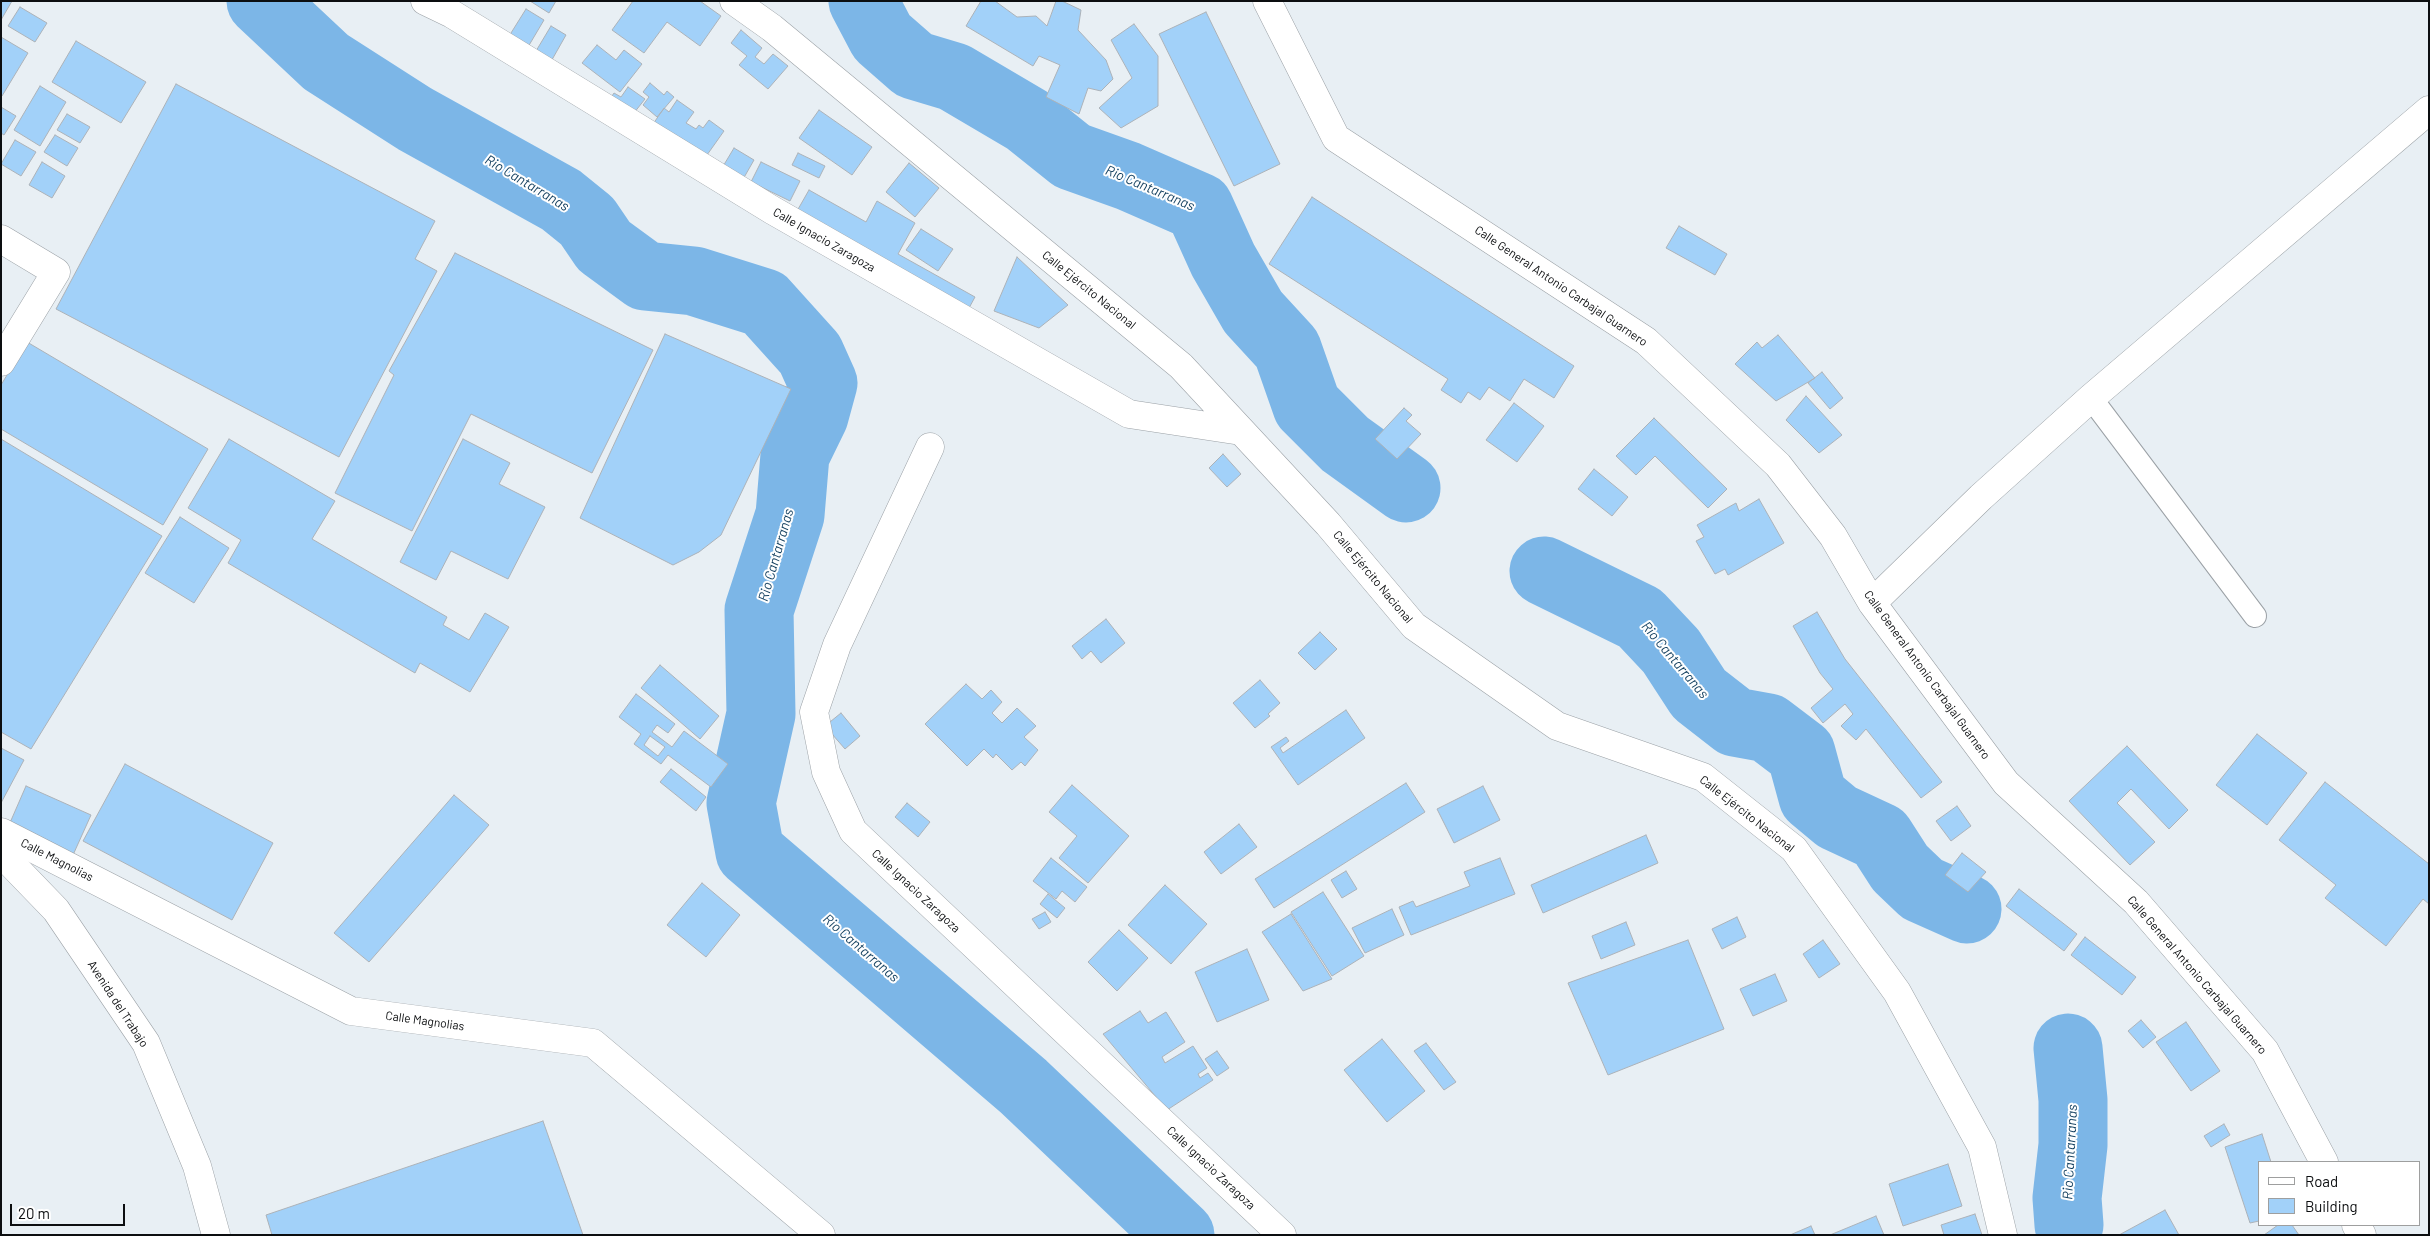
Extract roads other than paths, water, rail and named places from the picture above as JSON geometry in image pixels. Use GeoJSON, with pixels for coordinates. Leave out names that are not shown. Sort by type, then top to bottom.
{"type":"FeatureCollection","features":[{"type":"Feature","properties":{"kind":"street","name":"Calle Ignacio Zaragoza"},"geometry":{"type":"LineString","coordinates":[[425,1],[460,19],[772,210],[1129,414],[1241,431]]}},
{"type":"Feature","properties":{"kind":"street","name":"Calle Ejército Nacional"},"geometry":{"type":"LineString","coordinates":[[734,1],[772,28],[1181,366],[1328,524],[1414,626],[1557,726],[1703,777],[1794,849],[1897,992],[1982,1147],[2003,1235]]}},
{"type":"Feature","properties":{"kind":"street","name":"Calle General Antonio Carbajal Guarnero"},"geometry":{"type":"LineString","coordinates":[[1267,1],[1336,138],[1646,341],[1778,465],[1833,536],[1872,603],[2006,783],[2136,902],[2265,1051],[2323,1161]]}},
{"type":"Feature","properties":{"kind":"street"},"geometry":{"type":"LineString","coordinates":[[1872,603],[1981,496],[2091,398],[2429,110]]}},
{"type":"Feature","properties":{"kind":"street"},"geometry":{"type":"LineString","coordinates":[[1,239],[56,272],[1,362]]}},
{"type":"Feature","properties":{"kind":"street","name":"Calle Ignacio Zaragoza"},"geometry":{"type":"LineString","coordinates":[[930,447],[837,645],[814,712],[826,772],[853,832],[1282,1235]]}},
{"type":"Feature","properties":{"kind":"street","name":"Calle Magnolias"},"geometry":{"type":"LineString","coordinates":[[1,832],[351,1011],[593,1043],[821,1235]]}},
{"type":"Feature","properties":{"kind":"street","name":"Avenida del Trabajo"},"geometry":{"type":"LineString","coordinates":[[1,853],[56,910],[146,1043],[197,1166],[216,1235]]}},
{"type":"Feature","properties":{"kind":"lane"},"geometry":{"type":"LineString","coordinates":[[2091,398],[2255,616]]}},
{"type":"Feature","properties":{"kind":"waterway","name":"Rio Cantarranas"},"geometry":{"type":"LineString","coordinates":[[261,1],[326,62],[415,119],[561,200],[587,221],[604,246],[645,276],[694,281],[764,303],[810,354],[823,383],[814,416],[795,455],[790,515],[759,610],[761,714],[741,803],[750,852],[1023,1086],[1180,1235]]}},
{"type":"Feature","properties":{"kind":"waterway","name":"Rio Cantarranas"},"geometry":{"type":"LineString","coordinates":[[863,1],[882,37],[914,65],[954,77],[1027,120],[1072,156],[1128,176],[1199,207],[1223,260],[1253,312],[1287,349],[1307,406],[1345,444],[1406,488]]}},
{"type":"Feature","properties":{"kind":"waterway","name":"Rio Cantarranas"},"geometry":{"type":"LineString","coordinates":[[1544,571],[1640,618],[1671,651],[1699,694],[1735,722],[1768,728],[1801,753],[1813,797],[1837,817],[1880,837],[1900,868],[1922,889],[1967,909]]}},
{"type":"Feature","properties":{"kind":"waterway","name":"Rio Cantarranas"},"geometry":{"type":"LineString","coordinates":[[2068,1048],[2073,1100],[2073,1145],[2067,1198],[2069,1225]]}}]}
